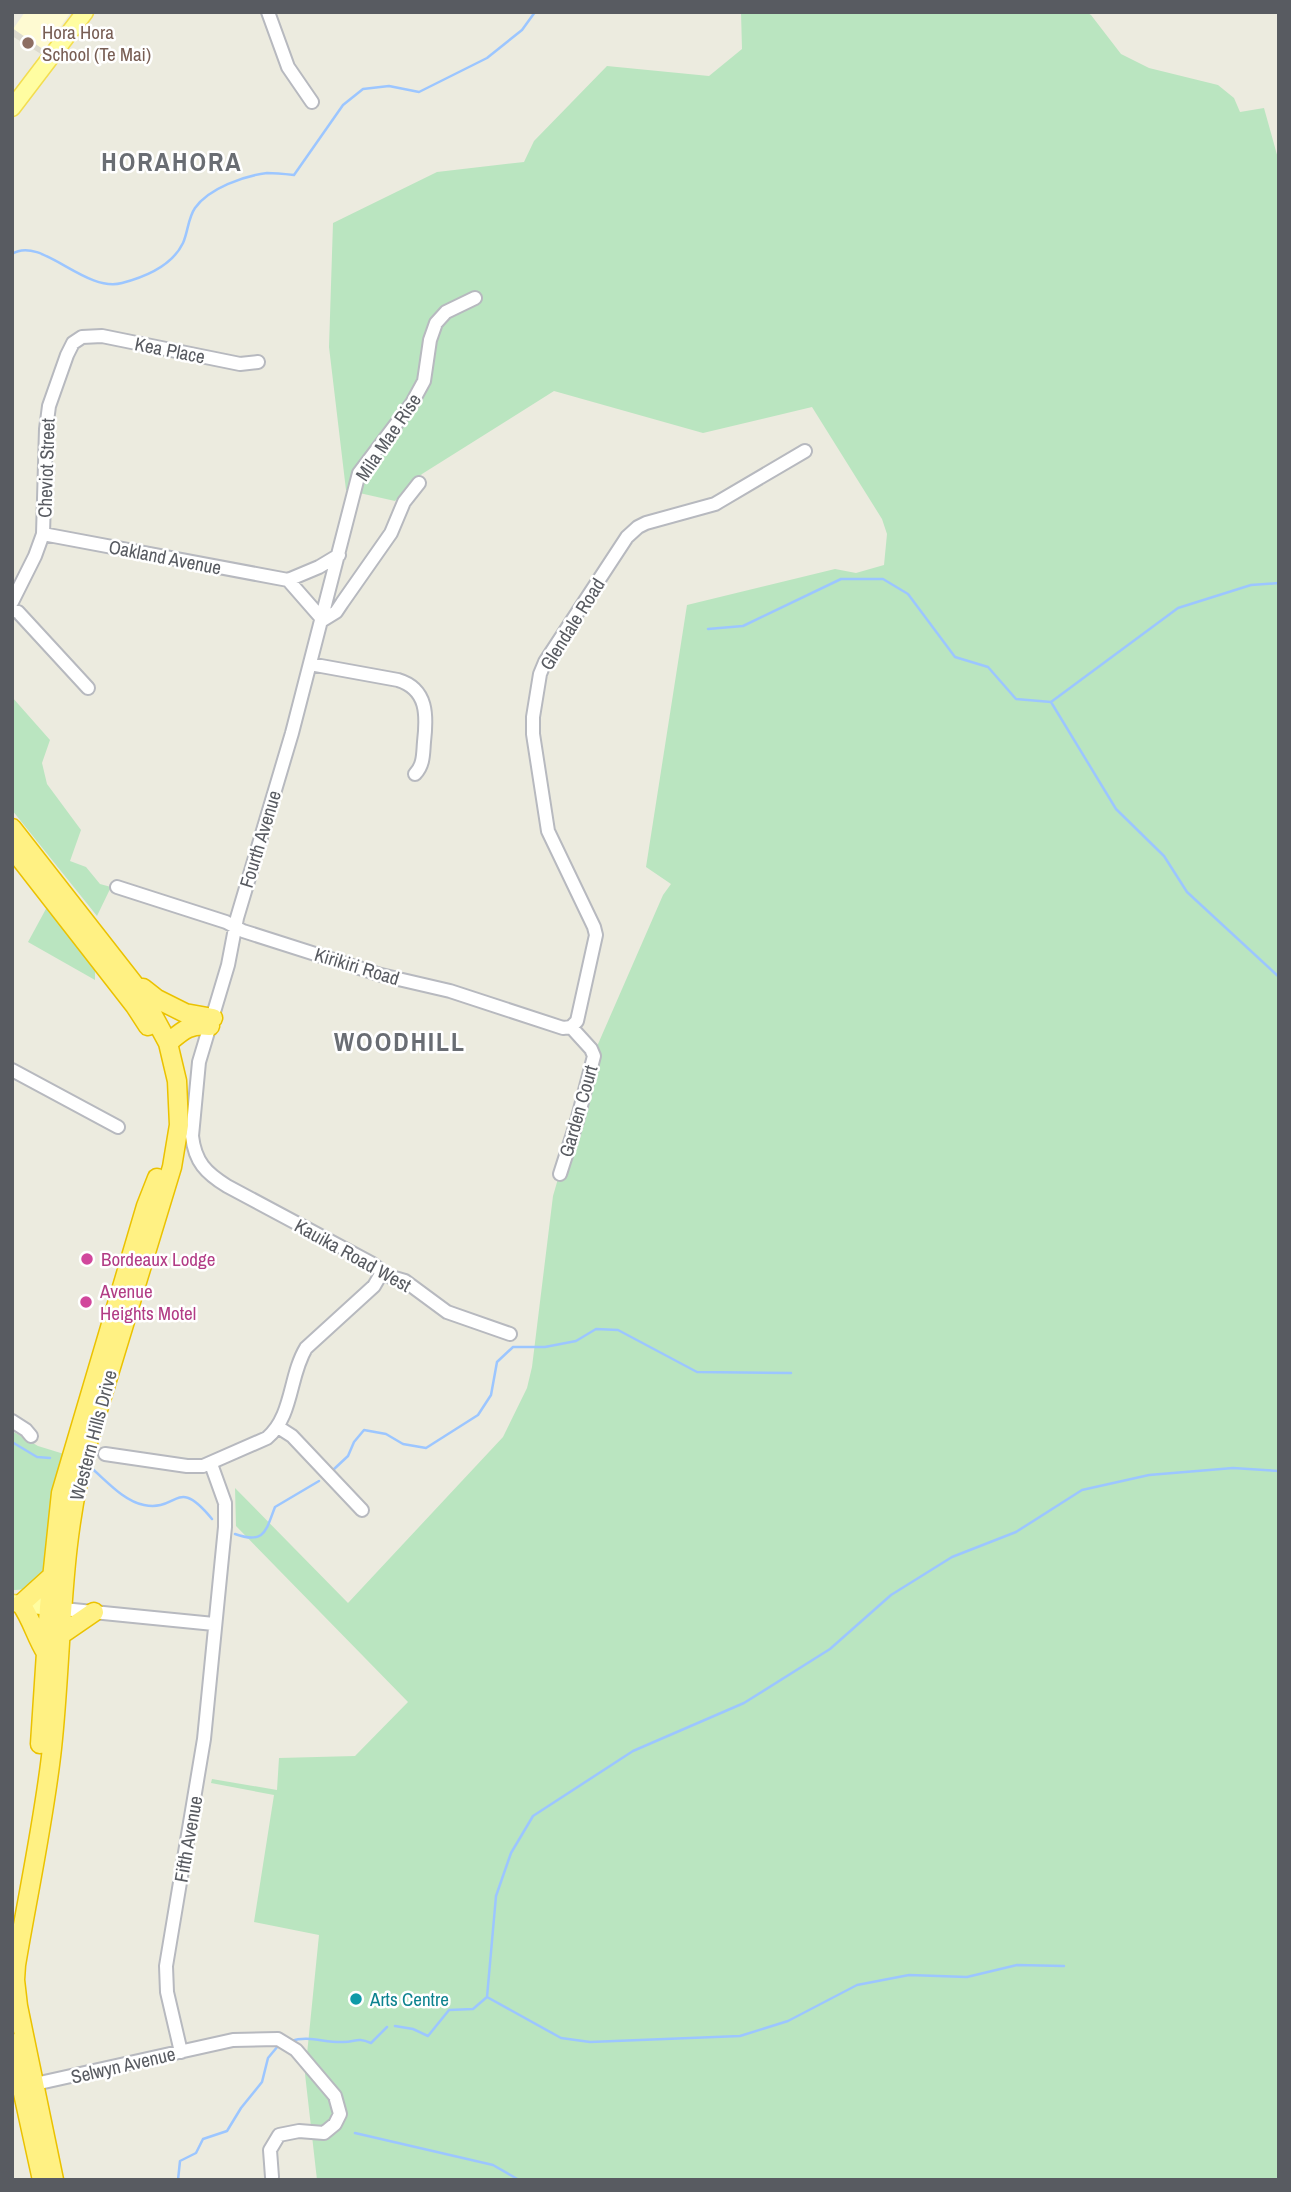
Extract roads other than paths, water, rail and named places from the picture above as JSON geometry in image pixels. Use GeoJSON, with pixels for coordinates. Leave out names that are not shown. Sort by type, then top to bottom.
{"type":"FeatureCollection","features":[{"type":"Feature","properties":{"kind":"highway","name":"Western Hills Drive"},"geometry":{"type":"LineString","coordinates":[[12,828],[153,1011],[168,1043],[177,1081],[180,1110],[175,1152],[80,1469],[65,1580],[56,1608],[47,1654],[39,1765],[12,1919]]}},
{"type":"Feature","properties":{"kind":"highway","name":"Western Hills Drive"},"geometry":{"type":"LineString","coordinates":[[12,848],[141,1014],[155,1040],[167,1073],[169,1096],[169,1119],[158,1175],[146,1206],[61,1493],[52,1576],[62,1634],[52,1751],[15,1980],[23,2086],[42,2180]]}},
{"type":"Feature","properties":{"kind":"highway"},"geometry":{"type":"LineString","coordinates":[[134,983],[173,1008],[211,1022]]}},
{"type":"Feature","properties":{"kind":"highway"},"geometry":{"type":"LineString","coordinates":[[168,1043],[186,1028],[211,1022]]}},
{"type":"Feature","properties":{"kind":"highway"},"geometry":{"type":"LineString","coordinates":[[47,1654],[37,1639],[33,1622],[16,1604],[52,1576]]}},
{"type":"Feature","properties":{"kind":"highway"},"geometry":{"type":"LineString","coordinates":[[62,1634],[94,1612]]}},
{"type":"Feature","properties":{"kind":"highway","name":"Western Hills Drive"},"geometry":{"type":"LineString","coordinates":[[12,2043],[54,2180]]}},
{"type":"Feature","properties":{"kind":"highway"},"geometry":{"type":"LineString","coordinates":[[12,2109],[28,2121]]}},
{"type":"Feature","properties":{"kind":"main road"},"geometry":{"type":"LineString","coordinates":[[12,108],[85,12]]}},
{"type":"Feature","properties":{"kind":"main road"},"geometry":{"type":"LineString","coordinates":[[16,1604],[56,1608]]}},
{"type":"Feature","properties":{"kind":"street"},"geometry":{"type":"LineString","coordinates":[[268,12],[288,67],[312,102]]}},
{"type":"Feature","properties":{"kind":"street","name":"Mila Mae Rise"},"geometry":{"type":"LineString","coordinates":[[347,514],[359,473],[412,403],[424,381],[430,340],[436,323],[446,312],[474,298]]}},
{"type":"Feature","properties":{"kind":"street","name":"Kea Place"},"geometry":{"type":"LineString","coordinates":[[82,337],[102,336],[240,364],[257,362]]}},
{"type":"Feature","properties":{"kind":"street","name":"Cheviot Street"},"geometry":{"type":"LineString","coordinates":[[12,603],[43,534],[48,412],[70,348],[82,337]]}},
{"type":"Feature","properties":{"kind":"street","name":"Glendale Road"},"geometry":{"type":"LineString","coordinates":[[571,1027],[577,1021],[596,935],[546,822],[533,734],[540,674],[553,648],[627,537],[638,527],[715,504],[806,451]]}},
{"type":"Feature","properties":{"kind":"street"},"geometry":{"type":"LineString","coordinates":[[339,555],[288,580],[323,620],[336,612],[391,533],[404,502],[419,483]]}},
{"type":"Feature","properties":{"kind":"street","name":"Fourth Avenue"},"geometry":{"type":"LineString","coordinates":[[201,1166],[194,1148],[193,1110],[199,1062],[228,965],[237,918],[323,620],[347,514]]}},
{"type":"Feature","properties":{"kind":"street","name":"Oakland Avenue"},"geometry":{"type":"LineString","coordinates":[[43,534],[288,580]]}},
{"type":"Feature","properties":{"kind":"street"},"geometry":{"type":"LineString","coordinates":[[12,610],[18,612],[88,688]]}},
{"type":"Feature","properties":{"kind":"street"},"geometry":{"type":"LineString","coordinates":[[310,664],[398,680],[415,690],[424,703],[426,713],[422,762],[415,774]]}},
{"type":"Feature","properties":{"kind":"street","name":"Kirikiri Road"},"geometry":{"type":"LineString","coordinates":[[117,887],[381,975],[450,991],[563,1028],[571,1027]]}},
{"type":"Feature","properties":{"kind":"street","name":"Garden Court"},"geometry":{"type":"LineString","coordinates":[[560,1174],[593,1060],[591,1049],[571,1027]]}},
{"type":"Feature","properties":{"kind":"street"},"geometry":{"type":"LineString","coordinates":[[12,1070],[118,1127]]}},
{"type":"Feature","properties":{"kind":"street","name":"Kauika Road West"},"geometry":{"type":"LineString","coordinates":[[201,1166],[227,1186],[377,1267],[380,1274],[405,1281],[447,1312],[510,1335]]}},
{"type":"Feature","properties":{"kind":"street"},"geometry":{"type":"LineString","coordinates":[[105,1454],[187,1466],[211,1464],[267,1438],[278,1427],[306,1348],[374,1286],[380,1274]]}},
{"type":"Feature","properties":{"kind":"street"},"geometry":{"type":"LineString","coordinates":[[12,1421],[31,1436]]}},
{"type":"Feature","properties":{"kind":"street"},"geometry":{"type":"LineString","coordinates":[[278,1427],[292,1436],[362,1510]]}},
{"type":"Feature","properties":{"kind":"street","name":"Fifth Avenue"},"geometry":{"type":"LineString","coordinates":[[181,2052],[167,1992],[166,1966],[203,1749],[226,1514],[221,1489],[211,1464]]}},
{"type":"Feature","properties":{"kind":"street"},"geometry":{"type":"LineString","coordinates":[[56,1608],[215,1624]]}},
{"type":"Feature","properties":{"kind":"street","name":"Selwyn Avenue"},"geometry":{"type":"LineString","coordinates":[[23,2086],[233,2040],[278,2039],[296,2050],[335,2096],[340,2114],[335,2124],[324,2133],[299,2131],[279,2135],[270,2150],[272,2177]]}},
{"type":"Feature","properties":{"kind":"waterway"},"geometry":{"type":"LineString","coordinates":[[12,254],[23,250],[36,252],[93,280],[108,284],[122,283],[149,274],[165,264],[178,251],[185,239],[193,212],[201,201],[218,189],[248,177],[267,173],[294,175],[343,105],[363,89],[389,86],[419,92],[487,58],[522,30],[535,12]]}},
{"type":"Feature","properties":{"kind":"waterway"},"geometry":{"type":"LineString","coordinates":[[708,629],[743,626],[841,579],[883,579],[908,594],[955,657],[988,667],[1016,699],[1051,702],[1178,608],[1251,585],[1279,583]]}},
{"type":"Feature","properties":{"kind":"waterway"},"geometry":{"type":"LineString","coordinates":[[1051,702],[1116,809],[1164,856],[1187,892],[1279,977]]}},
{"type":"Feature","properties":{"kind":"waterway"},"geometry":{"type":"LineString","coordinates":[[333,1470],[348,1456],[354,1442],[364,1430],[386,1434],[403,1444],[426,1448],[478,1415],[491,1395],[497,1362],[513,1347],[545,1347],[576,1341],[596,1329],[618,1330],[697,1372],[791,1373]]}},
{"type":"Feature","properties":{"kind":"waterway"},"geometry":{"type":"LineString","coordinates":[[12,1442],[37,1457],[50,1458]]}},
{"type":"Feature","properties":{"kind":"waterway"},"geometry":{"type":"LineString","coordinates":[[89,1466],[136,1503],[155,1506],[184,1497],[200,1506],[212,1519]]}},
{"type":"Feature","properties":{"kind":"waterway"},"geometry":{"type":"LineString","coordinates":[[395,2026],[413,2029],[428,2036],[449,2010],[473,2009],[487,1997],[496,1896],[511,1853],[533,1816],[633,1751],[744,1703],[830,1649],[891,1595],[952,1557],[1016,1532],[1082,1490],[1149,1475],[1233,1468],[1279,1471]]}},
{"type":"Feature","properties":{"kind":"waterway"},"geometry":{"type":"LineString","coordinates":[[235,1534],[253,1538],[263,1533],[275,1507],[319,1481]]}},
{"type":"Feature","properties":{"kind":"waterway"},"geometry":{"type":"LineString","coordinates":[[487,1997],[561,2038],[590,2042],[740,2036],[788,2021],[857,1985],[909,1975],[967,1977],[1017,1965],[1064,1966]]}},
{"type":"Feature","properties":{"kind":"waterway"},"geometry":{"type":"LineString","coordinates":[[291,2041],[359,2040],[371,2043],[387,2027]]}},
{"type":"Feature","properties":{"kind":"waterway"},"geometry":{"type":"LineString","coordinates":[[178,2180],[180,2161],[196,2153],[203,2139],[227,2131],[262,2082],[268,2058],[278,2046]]}},
{"type":"Feature","properties":{"kind":"waterway"},"geometry":{"type":"LineString","coordinates":[[355,2133],[493,2165],[519,2180]]}},
{"type":"Feature","properties":{"kind":"place","name":"Hora Hora School (Te Mai)"},"geometry":{"type":"Point","coordinates":[28,43]}},
{"type":"Feature","properties":{"kind":"place","name":"Bordeaux Lodge"},"geometry":{"type":"Point","coordinates":[87,1259]}},
{"type":"Feature","properties":{"kind":"place","name":"Avenue Heights Motel"},"geometry":{"type":"Point","coordinates":[86,1302]}},
{"type":"Feature","properties":{"kind":"place","name":"Arts Centre"},"geometry":{"type":"Point","coordinates":[356,1999]}},
{"type":"Feature","properties":{"kind":"district","name":"HORAHORA"},"geometry":{"type":"Point","coordinates":[172,161]}},
{"type":"Feature","properties":{"kind":"district","name":"WOODHILL"},"geometry":{"type":"Point","coordinates":[400,1041]}}]}
